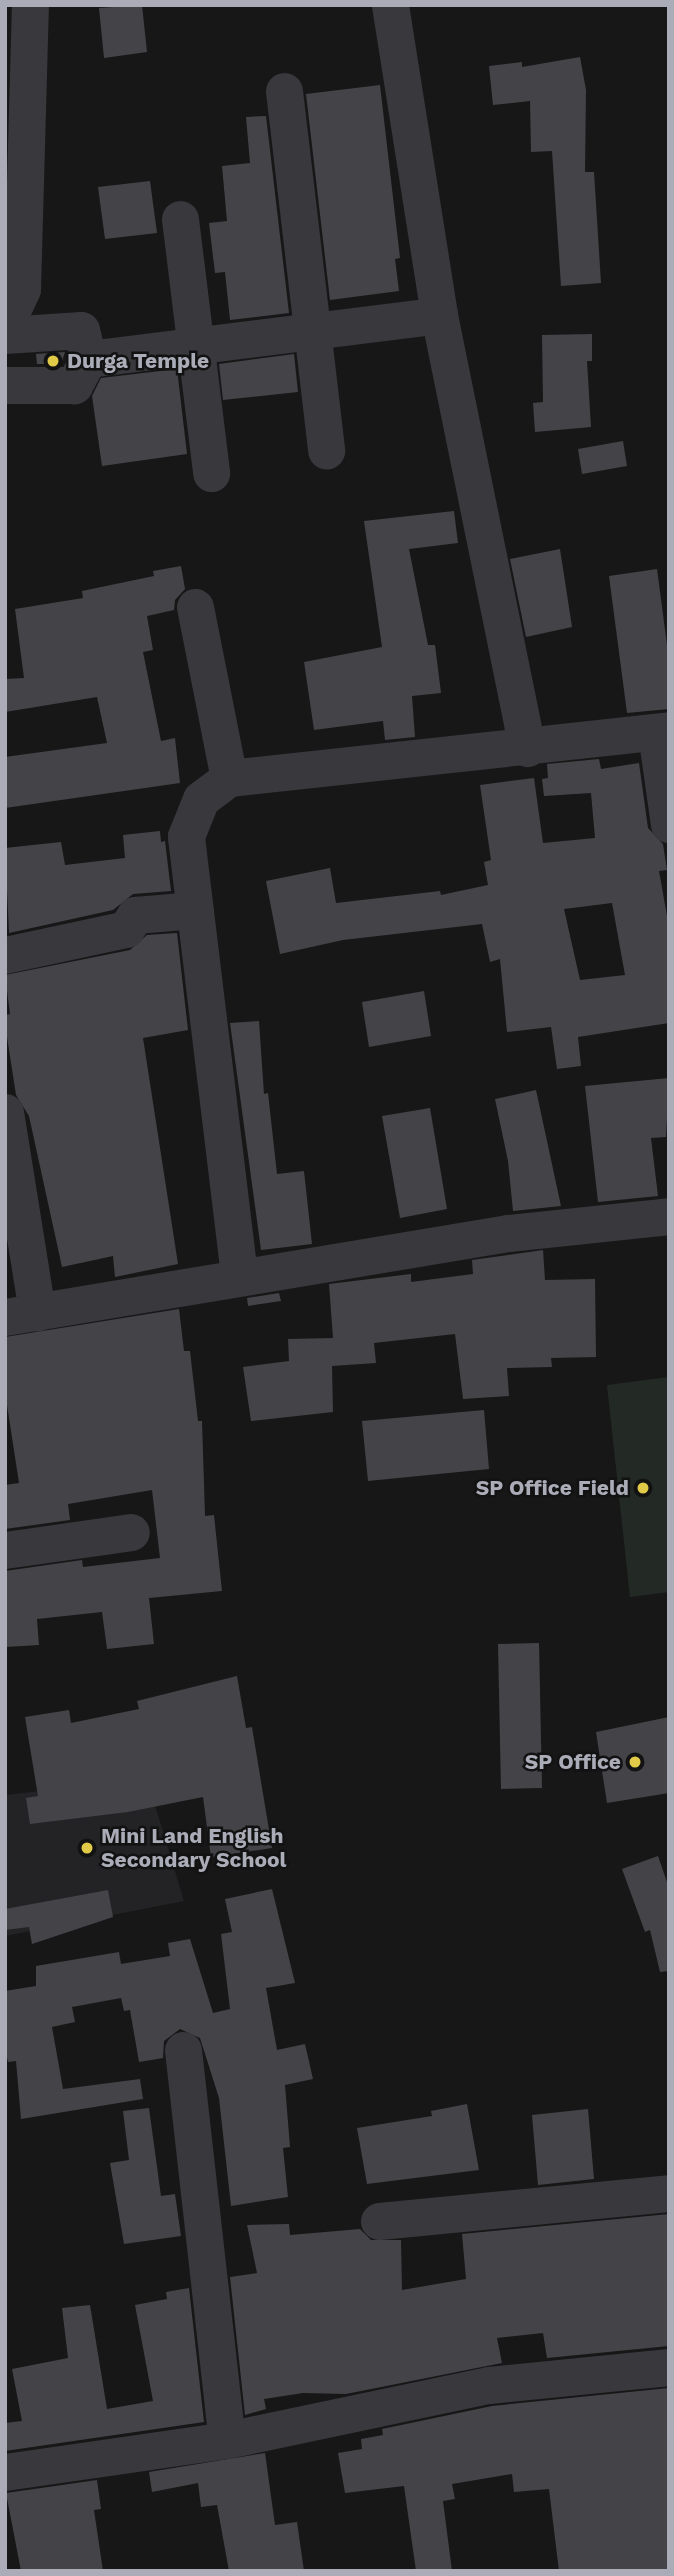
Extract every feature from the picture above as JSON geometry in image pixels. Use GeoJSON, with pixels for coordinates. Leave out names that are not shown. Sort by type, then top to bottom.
{"type":"FeatureCollection","features":[{"type":"Feature","properties":{"kind":"street"},"geometry":{"type":"LineString","coordinates":[[5,326],[22,289],[30,5]]}},
{"type":"Feature","properties":{"kind":"street"},"geometry":{"type":"LineString","coordinates":[[390,5],[439,315],[527,748]]}},
{"type":"Feature","properties":{"kind":"street"},"geometry":{"type":"LineString","coordinates":[[284,91],[300,246],[315,330],[326,451]]}},
{"type":"Feature","properties":{"kind":"street"},"geometry":{"type":"LineString","coordinates":[[180,219],[211,473]]}},
{"type":"Feature","properties":{"kind":"street"},"geometry":{"type":"LineString","coordinates":[[88,359],[439,315]]}},
{"type":"Feature","properties":{"kind":"street"},"geometry":{"type":"LineString","coordinates":[[5,334],[81,330],[88,359],[74,385],[5,385]]}},
{"type":"Feature","properties":{"kind":"street"},"geometry":{"type":"LineString","coordinates":[[195,607],[229,778]]}},
{"type":"Feature","properties":{"kind":"street"},"geometry":{"type":"LineString","coordinates":[[239,1275],[186,836],[201,799],[229,778],[527,748],[662,731],[669,824]]}},
{"type":"Feature","properties":{"kind":"street"},"geometry":{"type":"LineString","coordinates":[[5,955],[126,929],[135,915],[195,910]]}},
{"type":"Feature","properties":{"kind":"street"},"geometry":{"type":"LineString","coordinates":[[5,1112],[21,1315],[239,1275],[508,1233],[669,1216]]}},
{"type":"Feature","properties":{"kind":"street"},"geometry":{"type":"LineString","coordinates":[[5,1550],[131,1532]]}},
{"type":"Feature","properties":{"kind":"street"},"geometry":{"type":"LineString","coordinates":[[183,2050],[227,2440]]}},
{"type":"Feature","properties":{"kind":"street"},"geometry":{"type":"LineString","coordinates":[[379,2221],[669,2193]]}},
{"type":"Feature","properties":{"kind":"street"},"geometry":{"type":"LineString","coordinates":[[5,2472],[227,2440],[489,2385],[669,2367]]}},
{"type":"Feature","properties":{"kind":"shaded area","name":"SP Office Field"},"geometry":{"type":"Polygon","coordinates":[[[669,1377],[669,1592],[630,1597],[607,1385],[669,1377]]]}},
{"type":"Feature","properties":{"kind":"shaded area","name":"Mini Land English Secondary School"},"geometry":{"type":"Polygon","coordinates":[[[147,1779],[184,1901],[5,1936],[5,1795],[147,1779]]]}},
{"type":"Feature","properties":{"kind":"building"},"geometry":{"type":"Polygon","coordinates":[[[142,5],[147,52],[104,58],[99,8],[142,5]]]}},
{"type":"Feature","properties":{"kind":"building"},"geometry":{"type":"Polygon","coordinates":[[[580,57],[586,90],[585,172],[594,172],[601,283],[561,286],[552,151],[531,152],[530,101],[493,105],[489,66],[522,62],[522,67],[580,57]]]}},
{"type":"Feature","properties":{"kind":"building"},"geometry":{"type":"Polygon","coordinates":[[[380,85],[400,258],[395,259],[399,291],[330,300],[306,94],[380,85]]]}},
{"type":"Feature","properties":{"kind":"building"},"geometry":{"type":"Polygon","coordinates":[[[266,116],[289,313],[230,320],[225,272],[215,273],[209,223],[227,221],[222,166],[250,163],[246,117],[266,116]]]}},
{"type":"Feature","properties":{"kind":"building"},"geometry":{"type":"Polygon","coordinates":[[[150,181],[157,233],[105,239],[98,187],[150,181]]]}},
{"type":"Feature","properties":{"kind":"building"},"geometry":{"type":"Polygon","coordinates":[[[592,334],[592,361],[587,361],[591,427],[535,432],[533,403],[543,402],[542,335],[592,334]]]}},
{"type":"Feature","properties":{"kind":"building"},"geometry":{"type":"Polygon","coordinates":[[[65,352],[61,364],[37,364],[36,354],[65,352]]]}},
{"type":"Feature","properties":{"kind":"building"},"geometry":{"type":"Polygon","coordinates":[[[294,354],[298,392],[223,400],[219,364],[294,354]]]}},
{"type":"Feature","properties":{"kind":"building"},"geometry":{"type":"Polygon","coordinates":[[[177,369],[187,454],[102,466],[92,396],[101,378],[177,369]]]}},
{"type":"Feature","properties":{"kind":"building"},"geometry":{"type":"Polygon","coordinates":[[[623,441],[627,466],[582,474],[578,449],[623,441]]]}},
{"type":"Feature","properties":{"kind":"building"},"geometry":{"type":"Polygon","coordinates":[[[454,511],[458,543],[409,549],[428,645],[435,645],[441,693],[412,696],[415,737],[385,740],[383,721],[314,730],[304,662],[382,647],[364,521],[454,511]]]}},
{"type":"Feature","properties":{"kind":"building"},"geometry":{"type":"Polygon","coordinates":[[[560,549],[572,627],[526,637],[510,559],[560,549]]]}},
{"type":"Feature","properties":{"kind":"building"},"geometry":{"type":"Polygon","coordinates":[[[181,566],[185,589],[175,600],[174,610],[147,616],[153,650],[143,652],[161,741],[175,738],[180,783],[5,808],[5,757],[107,743],[97,697],[5,712],[5,679],[24,678],[15,609],[83,598],[82,591],[154,576],[153,571],[181,566]]]}},
{"type":"Feature","properties":{"kind":"building"},"geometry":{"type":"Polygon","coordinates":[[[657,569],[669,660],[669,709],[627,713],[609,576],[657,569]]]}},
{"type":"Feature","properties":{"kind":"building"},"geometry":{"type":"Polygon","coordinates":[[[599,759],[601,769],[639,763],[648,828],[663,844],[667,870],[659,871],[669,927],[669,1023],[578,1037],[581,1066],[557,1069],[551,1027],[507,1032],[500,959],[490,962],[482,924],[343,940],[280,954],[266,881],[330,868],[336,903],[440,891],[441,895],[488,885],[484,862],[491,860],[480,785],[534,778],[543,843],[595,838],[591,793],[544,796],[542,779],[548,778],[547,764],[599,759]],[[612,903],[564,909],[580,980],[625,975],[612,903]]]}},
{"type":"Feature","properties":{"kind":"building"},"geometry":{"type":"Polygon","coordinates":[[[160,831],[161,842],[165,841],[171,891],[133,894],[113,910],[9,933],[5,848],[61,842],[65,865],[125,858],[123,835],[160,831]]]}},
{"type":"Feature","properties":{"kind":"building"},"geometry":{"type":"Polygon","coordinates":[[[177,933],[188,1030],[143,1038],[178,1264],[115,1277],[113,1256],[62,1267],[29,1116],[16,1095],[5,1024],[5,1015],[10,1014],[5,975],[130,950],[147,935],[177,933]]]}},
{"type":"Feature","properties":{"kind":"building"},"geometry":{"type":"Polygon","coordinates":[[[424,991],[431,1036],[369,1047],[362,1002],[424,991]]]}},
{"type":"Feature","properties":{"kind":"building"},"geometry":{"type":"Polygon","coordinates":[[[259,1021],[264,1094],[268,1093],[277,1174],[304,1171],[312,1244],[261,1250],[230,1023],[259,1021]]]}},
{"type":"Feature","properties":{"kind":"building"},"geometry":{"type":"Polygon","coordinates":[[[669,1078],[666,1137],[651,1138],[658,1196],[598,1202],[585,1086],[669,1078]]]}},
{"type":"Feature","properties":{"kind":"building"},"geometry":{"type":"Polygon","coordinates":[[[536,1090],[561,1206],[513,1211],[508,1161],[495,1099],[536,1090]]]}},
{"type":"Feature","properties":{"kind":"building"},"geometry":{"type":"Polygon","coordinates":[[[430,1108],[447,1209],[400,1218],[382,1116],[430,1108]]]}},
{"type":"Feature","properties":{"kind":"building"},"geometry":{"type":"Polygon","coordinates":[[[543,1250],[545,1280],[595,1279],[596,1357],[551,1358],[552,1367],[507,1368],[509,1396],[463,1399],[455,1334],[374,1343],[376,1363],[332,1366],[333,1412],[251,1421],[243,1367],[289,1361],[288,1339],[333,1338],[329,1284],[411,1274],[411,1282],[473,1274],[472,1260],[543,1250]]]}},
{"type":"Feature","properties":{"kind":"building"},"geometry":{"type":"Polygon","coordinates":[[[279,1293],[281,1301],[248,1306],[247,1298],[279,1293]]]}},
{"type":"Feature","properties":{"kind":"building"},"geometry":{"type":"Polygon","coordinates":[[[179,1309],[184,1351],[190,1351],[198,1421],[202,1421],[205,1516],[214,1515],[222,1591],[149,1598],[154,1644],[107,1649],[102,1612],[37,1619],[39,1645],[5,1647],[5,1571],[82,1560],[83,1567],[160,1558],[152,1490],[68,1504],[70,1520],[5,1529],[5,1485],[19,1483],[5,1392],[5,1337],[179,1309]]]}},
{"type":"Feature","properties":{"kind":"building"},"geometry":{"type":"Polygon","coordinates":[[[484,1410],[489,1469],[368,1481],[362,1421],[484,1410]]]}},
{"type":"Feature","properties":{"kind":"building"},"geometry":{"type":"Polygon","coordinates":[[[539,1643],[542,1788],[501,1789],[498,1644],[539,1643]]]}},
{"type":"Feature","properties":{"kind":"building"},"geometry":{"type":"Polygon","coordinates":[[[237,1676],[246,1728],[252,1727],[272,1848],[211,1857],[203,1797],[128,1812],[30,1824],[26,1798],[38,1796],[25,1717],[69,1710],[71,1723],[139,1709],[137,1701],[237,1676]]]}},
{"type":"Feature","properties":{"kind":"building","name":"SP Office"},"geometry":{"type":"Polygon","coordinates":[[[669,1717],[669,1793],[607,1803],[596,1732],[669,1717]]]}},
{"type":"Feature","properties":{"kind":"building"},"geometry":{"type":"Polygon","coordinates":[[[658,1856],[669,1888],[669,1971],[660,1972],[650,1930],[645,1932],[622,1869],[658,1856]]]}},
{"type":"Feature","properties":{"kind":"building"},"geometry":{"type":"Polygon","coordinates":[[[272,1889],[295,1983],[266,1988],[277,2050],[305,2044],[313,2079],[285,2085],[290,2147],[283,2148],[288,2197],[231,2206],[219,2098],[200,2038],[180,2029],[164,2041],[163,2058],[139,2062],[130,2010],[124,2011],[121,1998],[72,2007],[75,2022],[52,2027],[63,2089],[140,2079],[143,2099],[21,2119],[16,2061],[8,2062],[5,2048],[5,1991],[36,1986],[36,1966],[119,1952],[121,1964],[170,1956],[168,1943],[190,1939],[213,2013],[230,2009],[221,1934],[232,1932],[225,1899],[272,1889]]]}},
{"type":"Feature","properties":{"kind":"building"},"geometry":{"type":"Polygon","coordinates":[[[108,1890],[113,1917],[32,1944],[29,1927],[5,1930],[5,1909],[108,1890]]]}},
{"type":"Feature","properties":{"kind":"building"},"geometry":{"type":"Polygon","coordinates":[[[467,2104],[479,2170],[367,2184],[357,2128],[432,2116],[431,2111],[467,2104]]]}},
{"type":"Feature","properties":{"kind":"building"},"geometry":{"type":"Polygon","coordinates":[[[149,2108],[161,2196],[175,2194],[181,2236],[124,2244],[110,2163],[129,2160],[123,2111],[149,2108]]]}},
{"type":"Feature","properties":{"kind":"building"},"geometry":{"type":"Polygon","coordinates":[[[588,2109],[594,2179],[538,2185],[532,2115],[588,2109]]]}},
{"type":"Feature","properties":{"kind":"building"},"geometry":{"type":"Polygon","coordinates":[[[669,2214],[669,2346],[547,2358],[543,2333],[497,2338],[502,2363],[346,2394],[303,2393],[264,2399],[266,2409],[245,2415],[230,2277],[257,2273],[247,2225],[289,2224],[290,2235],[360,2229],[371,2240],[401,2240],[402,2290],[466,2279],[462,2234],[669,2214]]]}},
{"type":"Feature","properties":{"kind":"building"},"geometry":{"type":"Polygon","coordinates":[[[189,2288],[204,2422],[5,2451],[5,2423],[22,2421],[12,2369],[68,2358],[62,2308],[90,2305],[107,2409],[153,2401],[135,2305],[167,2299],[166,2292],[189,2288]]]}},
{"type":"Feature","properties":{"kind":"building"},"geometry":{"type":"Polygon","coordinates":[[[669,2388],[669,2571],[559,2571],[549,2489],[514,2492],[512,2474],[452,2484],[455,2499],[443,2501],[452,2571],[416,2571],[404,2486],[345,2493],[338,2453],[362,2449],[361,2439],[383,2435],[382,2429],[492,2406],[669,2388]]]}},
{"type":"Feature","properties":{"kind":"building"},"geometry":{"type":"Polygon","coordinates":[[[265,2453],[275,2525],[297,2522],[304,2571],[229,2571],[217,2505],[201,2507],[198,2483],[152,2492],[149,2472],[265,2453]]]}},
{"type":"Feature","properties":{"kind":"building"},"geometry":{"type":"Polygon","coordinates":[[[97,2480],[101,2509],[94,2510],[103,2571],[21,2571],[6,2493],[97,2480]]]}},
{"type":"Feature","properties":{"kind":"place","name":"Durga Temple"},"geometry":{"type":"Point","coordinates":[53,361]}},
{"type":"Feature","properties":{"kind":"place","name":"SP Office Field"},"geometry":{"type":"Point","coordinates":[643,1488]}},
{"type":"Feature","properties":{"kind":"place","name":"SP Office"},"geometry":{"type":"Point","coordinates":[635,1762]}},
{"type":"Feature","properties":{"kind":"place","name":"Mini Land English Secondary School"},"geometry":{"type":"Point","coordinates":[87,1848]}}]}
